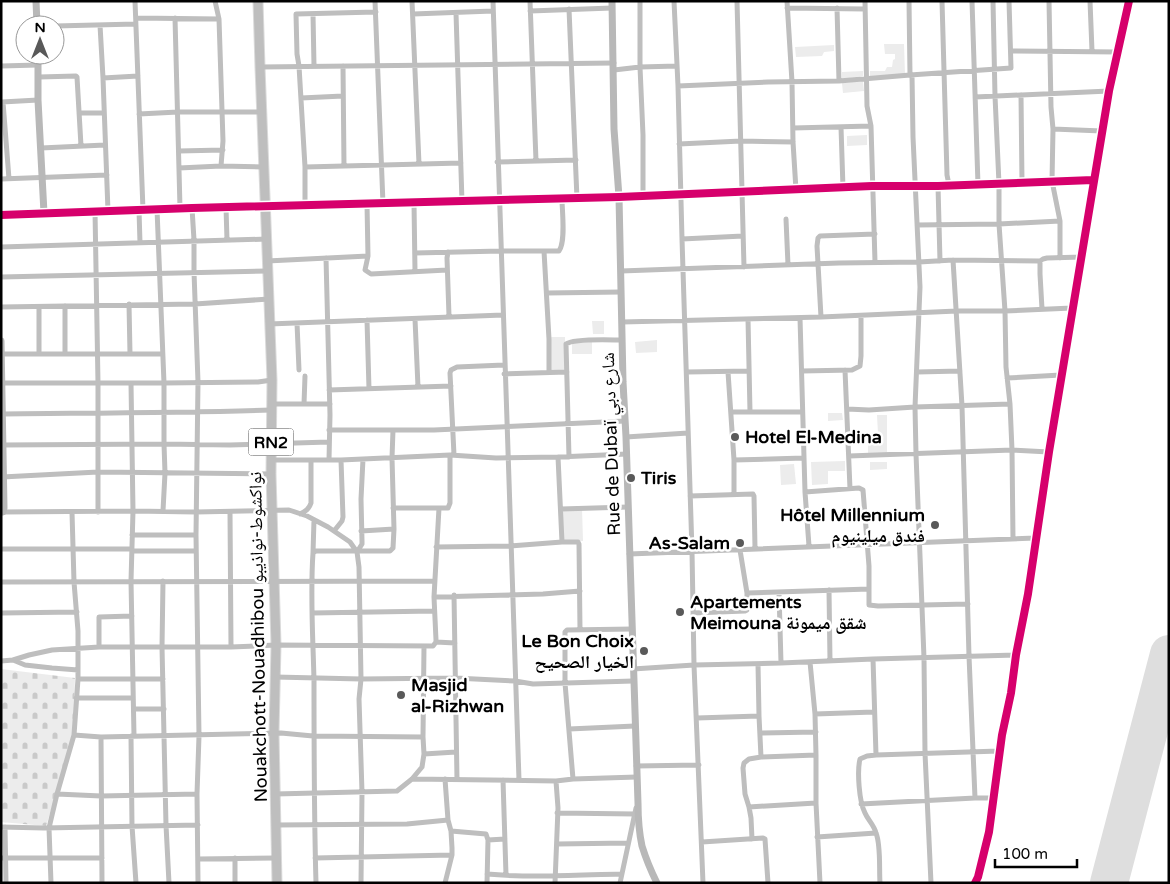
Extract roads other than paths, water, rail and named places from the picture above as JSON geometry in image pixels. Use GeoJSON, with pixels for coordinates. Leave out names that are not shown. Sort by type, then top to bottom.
{"type":"FeatureCollection","features":[{"type":"Feature","properties":{"kind":"highway","name":"Nouakchott-Nouadhibou نواكشوط-نواذيبو"},"geometry":{"type":"LineString","coordinates":[[258,1],[272,380],[271,474],[276,645],[274,733],[277,883]]}},
{"type":"Feature","properties":{"kind":"street"},"geometry":{"type":"LineString","coordinates":[[36,1],[37,15]]}},
{"type":"Feature","properties":{"kind":"street"},"geometry":{"type":"LineString","coordinates":[[135,1],[141,210],[140,243]]}},
{"type":"Feature","properties":{"kind":"street"},"geometry":{"type":"LineString","coordinates":[[215,1],[219,19],[222,166]]}},
{"type":"Feature","properties":{"kind":"street"},"geometry":{"type":"LineString","coordinates":[[375,1],[383,204]]}},
{"type":"Feature","properties":{"kind":"street"},"geometry":{"type":"LineString","coordinates":[[412,1],[419,164]]}},
{"type":"Feature","properties":{"kind":"street"},"geometry":{"type":"LineString","coordinates":[[493,1],[518,780]]}},
{"type":"Feature","properties":{"kind":"street"},"geometry":{"type":"LineString","coordinates":[[530,1],[536,161]]}},
{"type":"Feature","properties":{"kind":"street"},"geometry":{"type":"LineString","coordinates":[[640,1],[643,196]]}},
{"type":"Feature","properties":{"kind":"street"},"geometry":{"type":"LineString","coordinates":[[674,1],[678,66],[694,665],[703,883]]}},
{"type":"Feature","properties":{"kind":"street"},"geometry":{"type":"LineString","coordinates":[[737,1],[744,267]]}},
{"type":"Feature","properties":{"kind":"street"},"geometry":{"type":"LineString","coordinates":[[787,1],[796,190]]}},
{"type":"Feature","properties":{"kind":"street"},"geometry":{"type":"LineString","coordinates":[[864,1],[868,106],[871,126],[875,262]]}},
{"type":"Feature","properties":{"kind":"street"},"geometry":{"type":"LineString","coordinates":[[909,1],[910,74],[912,75],[920,287],[915,406],[916,454],[924,658],[926,800],[931,883]]}},
{"type":"Feature","properties":{"kind":"street"},"geometry":{"type":"LineString","coordinates":[[942,1],[949,186]]}},
{"type":"Feature","properties":{"kind":"street"},"geometry":{"type":"LineString","coordinates":[[972,1],[978,185]]}},
{"type":"Feature","properties":{"kind":"street"},"geometry":{"type":"LineString","coordinates":[[992,1],[999,224],[1012,450],[1013,539]]}},
{"type":"Feature","properties":{"kind":"street"},"geometry":{"type":"LineString","coordinates":[[678,86],[839,81],[910,74],[1011,68],[1009,1]]}},
{"type":"Feature","properties":{"kind":"street"},"geometry":{"type":"LineString","coordinates":[[1050,1],[1053,130],[1052,181],[1060,221],[1060,258]]}},
{"type":"Feature","properties":{"kind":"street"},"geometry":{"type":"LineString","coordinates":[[1090,1],[1092,51]]}},
{"type":"Feature","properties":{"kind":"street"},"geometry":{"type":"LineString","coordinates":[[975,883],[978,878],[989,832],[999,751],[1028,594],[1035,538],[1108,91],[1129,1]]}},
{"type":"Feature","properties":{"kind":"street"},"geometry":{"type":"LineString","coordinates":[[530,11],[612,5]]}},
{"type":"Feature","properties":{"kind":"street","name":"Rue de Dubaï شارع دبي"},"geometry":{"type":"LineString","coordinates":[[612,5],[614,129],[622,292],[636,766],[642,846],[657,883]]}},
{"type":"Feature","properties":{"kind":"street"},"geometry":{"type":"LineString","coordinates":[[787,8],[865,9]]}},
{"type":"Feature","properties":{"kind":"street"},"geometry":{"type":"LineString","coordinates":[[837,8],[839,81]]}},
{"type":"Feature","properties":{"kind":"street"},"geometry":{"type":"LineString","coordinates":[[569,9],[577,199]]}},
{"type":"Feature","properties":{"kind":"street"},"geometry":{"type":"LineString","coordinates":[[413,14],[493,11]]}},
{"type":"Feature","properties":{"kind":"street"},"geometry":{"type":"LineString","coordinates":[[305,206],[305,167],[296,15],[297,13],[376,12]]}},
{"type":"Feature","properties":{"kind":"street"},"geometry":{"type":"LineString","coordinates":[[456,13],[462,202]]}},
{"type":"Feature","properties":{"kind":"street"},"geometry":{"type":"LineString","coordinates":[[313,14],[314,66]]}},
{"type":"Feature","properties":{"kind":"street"},"geometry":{"type":"LineString","coordinates":[[175,18],[180,208]]}},
{"type":"Feature","properties":{"kind":"street"},"geometry":{"type":"LineString","coordinates":[[65,26],[100,25],[175,18],[219,19]]}},
{"type":"Feature","properties":{"kind":"street"},"geometry":{"type":"LineString","coordinates":[[100,25],[108,211]]}},
{"type":"Feature","properties":{"kind":"street"},"geometry":{"type":"LineString","coordinates":[[1011,51],[1118,52]]}},
{"type":"Feature","properties":{"kind":"street"},"geometry":{"type":"LineString","coordinates":[[260,67],[494,64],[678,66]]}},
{"type":"Feature","properties":{"kind":"street"},"geometry":{"type":"LineString","coordinates":[[1,66],[38,65],[44,213]]}},
{"type":"Feature","properties":{"kind":"street"},"geometry":{"type":"LineString","coordinates":[[343,66],[344,166]]}},
{"type":"Feature","properties":{"kind":"street"},"geometry":{"type":"LineString","coordinates":[[39,77],[76,76],[81,146]]}},
{"type":"Feature","properties":{"kind":"street"},"geometry":{"type":"LineString","coordinates":[[103,78],[138,76]]}},
{"type":"Feature","properties":{"kind":"street"},"geometry":{"type":"LineString","coordinates":[[976,97],[1108,91]]}},
{"type":"Feature","properties":{"kind":"street"},"geometry":{"type":"LineString","coordinates":[[1021,95],[1022,183]]}},
{"type":"Feature","properties":{"kind":"street"},"geometry":{"type":"LineString","coordinates":[[301,98],[343,96]]}},
{"type":"Feature","properties":{"kind":"street"},"geometry":{"type":"LineString","coordinates":[[9,179],[4,141],[2,102],[38,100]]}},
{"type":"Feature","properties":{"kind":"street"},"geometry":{"type":"LineString","coordinates":[[139,114],[262,112]]}},
{"type":"Feature","properties":{"kind":"street"},"geometry":{"type":"LineString","coordinates":[[79,113],[104,113]]}},
{"type":"Feature","properties":{"kind":"street"},"geometry":{"type":"LineString","coordinates":[[793,128],[871,126]]}},
{"type":"Feature","properties":{"kind":"street"},"geometry":{"type":"LineString","coordinates":[[841,127],[843,188]]}},
{"type":"Feature","properties":{"kind":"street"},"geometry":{"type":"LineString","coordinates":[[1053,130],[1102,131]]}},
{"type":"Feature","properties":{"kind":"street"},"geometry":{"type":"LineString","coordinates":[[679,144],[741,141],[793,142]]}},
{"type":"Feature","properties":{"kind":"street"},"geometry":{"type":"LineString","coordinates":[[41,148],[106,145]]}},
{"type":"Feature","properties":{"kind":"street"},"geometry":{"type":"LineString","coordinates":[[179,151],[223,150]]}},
{"type":"Feature","properties":{"kind":"street"},"geometry":{"type":"LineString","coordinates":[[497,162],[576,160]]}},
{"type":"Feature","properties":{"kind":"street"},"geometry":{"type":"LineString","coordinates":[[305,167],[461,163]]}},
{"type":"Feature","properties":{"kind":"street"},"geometry":{"type":"LineString","coordinates":[[179,168],[264,166]]}},
{"type":"Feature","properties":{"kind":"street"},"geometry":{"type":"LineString","coordinates":[[1,180],[107,175]]}},
{"type":"Feature","properties":{"kind":"street"},"geometry":{"type":"LineString","coordinates":[[1,215],[180,208],[618,198],[872,186],[949,186],[1093,180]]}},
{"type":"Feature","properties":{"kind":"street"},"geometry":{"type":"LineString","coordinates":[[938,186],[940,261]]}},
{"type":"Feature","properties":{"kind":"street"},"geometry":{"type":"LineString","coordinates":[[415,253],[559,251],[561,250],[562,236],[562,199]]}},
{"type":"Feature","properties":{"kind":"street"},"geometry":{"type":"LineString","coordinates":[[414,203],[415,271]]}},
{"type":"Feature","properties":{"kind":"street"},"geometry":{"type":"LineString","coordinates":[[367,204],[368,256],[365,270],[371,274],[447,270]]}},
{"type":"Feature","properties":{"kind":"street"},"geometry":{"type":"LineString","coordinates":[[226,207],[226,240]]}},
{"type":"Feature","properties":{"kind":"street"},"geometry":{"type":"LineString","coordinates":[[192,208],[198,382],[196,413],[198,444],[196,512],[199,736],[197,794],[198,883]]}},
{"type":"Feature","properties":{"kind":"street"},"geometry":{"type":"LineString","coordinates":[[157,209],[164,383],[165,472],[163,511]]}},
{"type":"Feature","properties":{"kind":"street"},"geometry":{"type":"LineString","coordinates":[[95,211],[98,512]]}},
{"type":"Feature","properties":{"kind":"street"},"geometry":{"type":"LineString","coordinates":[[786,219],[788,265]]}},
{"type":"Feature","properties":{"kind":"street"},"geometry":{"type":"LineString","coordinates":[[917,225],[1060,221]]}},
{"type":"Feature","properties":{"kind":"street"},"geometry":{"type":"LineString","coordinates":[[821,317],[816,241],[820,236],[875,234]]}},
{"type":"Feature","properties":{"kind":"street"},"geometry":{"type":"LineString","coordinates":[[682,239],[744,236]]}},
{"type":"Feature","properties":{"kind":"street"},"geometry":{"type":"LineString","coordinates":[[1,247],[266,239]]}},
{"type":"Feature","properties":{"kind":"street"},"geometry":{"type":"LineString","coordinates":[[544,251],[549,372]]}},
{"type":"Feature","properties":{"kind":"street"},"geometry":{"type":"LineString","coordinates":[[448,252],[449,316]]}},
{"type":"Feature","properties":{"kind":"street"},"geometry":{"type":"LineString","coordinates":[[267,261],[368,256]]}},
{"type":"Feature","properties":{"kind":"street"},"geometry":{"type":"LineString","coordinates":[[621,271],[953,260],[1040,261],[1043,258],[1082,257]]}},
{"type":"Feature","properties":{"kind":"street"},"geometry":{"type":"LineString","coordinates":[[326,258],[330,404],[329,460]]}},
{"type":"Feature","properties":{"kind":"street"},"geometry":{"type":"LineString","coordinates":[[953,260],[964,453],[975,798]]}},
{"type":"Feature","properties":{"kind":"street"},"geometry":{"type":"LineString","coordinates":[[1040,261],[1042,309]]}},
{"type":"Feature","properties":{"kind":"street"},"geometry":{"type":"LineString","coordinates":[[1,277],[268,271]]}},
{"type":"Feature","properties":{"kind":"street"},"geometry":{"type":"LineString","coordinates":[[547,293],[622,292]]}},
{"type":"Feature","properties":{"kind":"street"},"geometry":{"type":"LineString","coordinates":[[1,308],[195,304],[269,299]]}},
{"type":"Feature","properties":{"kind":"street"},"geometry":{"type":"LineString","coordinates":[[129,304],[130,354]]}},
{"type":"Feature","properties":{"kind":"street"},"geometry":{"type":"LineString","coordinates":[[39,306],[39,354]]}},
{"type":"Feature","properties":{"kind":"street"},"geometry":{"type":"LineString","coordinates":[[65,306],[65,354]]}},
{"type":"Feature","properties":{"kind":"street"},"geometry":{"type":"LineString","coordinates":[[622,322],[800,318],[1072,308]]}},
{"type":"Feature","properties":{"kind":"street"},"geometry":{"type":"LineString","coordinates":[[269,324],[503,315]]}},
{"type":"Feature","properties":{"kind":"street"},"geometry":{"type":"LineString","coordinates":[[802,371],[845,370],[855,369],[860,366],[861,316]]}},
{"type":"Feature","properties":{"kind":"street"},"geometry":{"type":"LineString","coordinates":[[415,318],[418,386]]}},
{"type":"Feature","properties":{"kind":"street"},"geometry":{"type":"LineString","coordinates":[[800,318],[805,492],[809,546]]}},
{"type":"Feature","properties":{"kind":"street"},"geometry":{"type":"LineString","coordinates":[[748,319],[750,412]]}},
{"type":"Feature","properties":{"kind":"street"},"geometry":{"type":"LineString","coordinates":[[367,320],[369,389]]}},
{"type":"Feature","properties":{"kind":"street"},"geometry":{"type":"LineString","coordinates":[[296,323],[299,370]]}},
{"type":"Feature","properties":{"kind":"street"},"geometry":{"type":"LineString","coordinates":[[569,457],[566,344],[569,342],[622,340]]}},
{"type":"Feature","properties":{"kind":"street"},"geometry":{"type":"LineString","coordinates":[[1,341],[3,414],[2,512],[230,512],[284,510],[314,520],[334,530],[350,542],[358,558],[360,581],[361,883]]}},
{"type":"Feature","properties":{"kind":"street"},"geometry":{"type":"LineString","coordinates":[[2,354],[162,354]]}},
{"type":"Feature","properties":{"kind":"street"},"geometry":{"type":"LineString","coordinates":[[393,508],[448,508],[450,502],[452,455],[451,370],[457,367],[504,365]]}},
{"type":"Feature","properties":{"kind":"street"},"geometry":{"type":"LineString","coordinates":[[686,372],[749,370]]}},
{"type":"Feature","properties":{"kind":"street"},"geometry":{"type":"LineString","coordinates":[[845,370],[850,489]]}},
{"type":"Feature","properties":{"kind":"street"},"geometry":{"type":"LineString","coordinates":[[916,372],[960,371]]}},
{"type":"Feature","properties":{"kind":"street"},"geometry":{"type":"LineString","coordinates":[[504,374],[566,372]]}},
{"type":"Feature","properties":{"kind":"street"},"geometry":{"type":"LineString","coordinates":[[728,372],[734,460],[734,494]]}},
{"type":"Feature","properties":{"kind":"street"},"geometry":{"type":"LineString","coordinates":[[1007,378],[1061,375]]}},
{"type":"Feature","properties":{"kind":"street"},"geometry":{"type":"LineString","coordinates":[[304,404],[305,376]]}},
{"type":"Feature","properties":{"kind":"street"},"geometry":{"type":"LineString","coordinates":[[2,379],[98,383],[258,382],[272,380]]}},
{"type":"Feature","properties":{"kind":"street"},"geometry":{"type":"LineString","coordinates":[[131,383],[134,511],[131,581],[134,698],[132,826],[136,883]]}},
{"type":"Feature","properties":{"kind":"street"},"geometry":{"type":"LineString","coordinates":[[329,390],[451,386]]}},
{"type":"Feature","properties":{"kind":"street"},"geometry":{"type":"LineString","coordinates":[[3,414],[196,413],[304,404],[330,404]]}},
{"type":"Feature","properties":{"kind":"street"},"geometry":{"type":"LineString","coordinates":[[847,409],[869,410],[915,406],[1010,404]]}},
{"type":"Feature","properties":{"kind":"street"},"geometry":{"type":"LineString","coordinates":[[731,412],[802,412]]}},
{"type":"Feature","properties":{"kind":"street"},"geometry":{"type":"LineString","coordinates":[[330,430],[434,430],[625,420]]}},
{"type":"Feature","properties":{"kind":"street"},"geometry":{"type":"LineString","coordinates":[[313,553],[316,551],[390,551],[393,548],[393,430]]}},
{"type":"Feature","properties":{"kind":"street"},"geometry":{"type":"LineString","coordinates":[[626,437],[688,433]]}},
{"type":"Feature","properties":{"kind":"street"},"geometry":{"type":"LineString","coordinates":[[2,444],[98,445],[330,442]]}},
{"type":"Feature","properties":{"kind":"street"},"geometry":{"type":"LineString","coordinates":[[849,456],[1012,450],[1049,452]]}},
{"type":"Feature","properties":{"kind":"street"},"geometry":{"type":"LineString","coordinates":[[272,460],[341,460],[452,455],[507,458],[569,457],[627,454]]}},
{"type":"Feature","properties":{"kind":"street"},"geometry":{"type":"LineString","coordinates":[[558,457],[562,542]]}},
{"type":"Feature","properties":{"kind":"street"},"geometry":{"type":"LineString","coordinates":[[734,460],[804,458]]}},
{"type":"Feature","properties":{"kind":"street"},"geometry":{"type":"LineString","coordinates":[[356,552],[362,544],[362,459]]}},
{"type":"Feature","properties":{"kind":"street"},"geometry":{"type":"LineString","coordinates":[[300,514],[308,510],[311,503],[311,460]]}},
{"type":"Feature","properties":{"kind":"street"},"geometry":{"type":"LineString","coordinates":[[334,530],[343,517],[341,460]]}},
{"type":"Feature","properties":{"kind":"street"},"geometry":{"type":"LineString","coordinates":[[3,477],[98,472],[271,474]]}},
{"type":"Feature","properties":{"kind":"street"},"geometry":{"type":"LineString","coordinates":[[805,492],[859,488],[863,490],[868,544],[869,605],[968,604]]}},
{"type":"Feature","properties":{"kind":"street"},"geometry":{"type":"LineString","coordinates":[[690,496],[753,494],[755,548]]}},
{"type":"Feature","properties":{"kind":"street"},"geometry":{"type":"LineString","coordinates":[[561,509],[628,507]]}},
{"type":"Feature","properties":{"kind":"street"},"geometry":{"type":"LineString","coordinates":[[436,642],[434,597],[439,508]]}},
{"type":"Feature","properties":{"kind":"street"},"geometry":{"type":"LineString","coordinates":[[51,883],[49,828],[74,735],[78,680],[78,631],[74,582],[72,512]]}},
{"type":"Feature","properties":{"kind":"street"},"geometry":{"type":"LineString","coordinates":[[230,512],[231,647]]}},
{"type":"Feature","properties":{"kind":"street"},"geometry":{"type":"LineString","coordinates":[[314,520],[312,646],[316,883]]}},
{"type":"Feature","properties":{"kind":"street"},"geometry":{"type":"LineString","coordinates":[[361,531],[394,529]]}},
{"type":"Feature","properties":{"kind":"street"},"geometry":{"type":"LineString","coordinates":[[132,535],[196,535]]}},
{"type":"Feature","properties":{"kind":"street"},"geometry":{"type":"LineString","coordinates":[[629,554],[1035,538]]}},
{"type":"Feature","properties":{"kind":"street"},"geometry":{"type":"LineString","coordinates":[[436,548],[577,542],[579,544],[580,630]]}},
{"type":"Feature","properties":{"kind":"street"},"geometry":{"type":"LineString","coordinates":[[1,549],[73,548],[196,551]]}},
{"type":"Feature","properties":{"kind":"street"},"geometry":{"type":"LineString","coordinates":[[693,613],[745,611],[748,607],[740,550]]}},
{"type":"Feature","properties":{"kind":"street"},"geometry":{"type":"LineString","coordinates":[[163,581],[162,647],[169,883]]}},
{"type":"Feature","properties":{"kind":"street"},"geometry":{"type":"LineString","coordinates":[[1,582],[435,581]]}},
{"type":"Feature","properties":{"kind":"street"},"geometry":{"type":"LineString","coordinates":[[747,593],[869,589]]}},
{"type":"Feature","properties":{"kind":"street"},"geometry":{"type":"LineString","coordinates":[[829,590],[830,660]]}},
{"type":"Feature","properties":{"kind":"street"},"geometry":{"type":"LineString","coordinates":[[434,597],[580,591]]}},
{"type":"Feature","properties":{"kind":"street"},"geometry":{"type":"LineString","coordinates":[[779,592],[781,663]]}},
{"type":"Feature","properties":{"kind":"street"},"geometry":{"type":"LineString","coordinates":[[454,595],[457,780]]}},
{"type":"Feature","properties":{"kind":"street"},"geometry":{"type":"LineString","coordinates":[[312,613],[434,611]]}},
{"type":"Feature","properties":{"kind":"street"},"geometry":{"type":"LineString","coordinates":[[1,614],[77,612]]}},
{"type":"Feature","properties":{"kind":"street"},"geometry":{"type":"LineString","coordinates":[[99,647],[99,617],[132,616]]}},
{"type":"Feature","properties":{"kind":"street"},"geometry":{"type":"LineString","coordinates":[[573,779],[565,683],[564,633],[567,630],[632,629]]}},
{"type":"Feature","properties":{"kind":"street"},"geometry":{"type":"LineString","coordinates":[[1,661],[13,660],[52,650],[99,647],[432,646],[436,642],[455,643]]}},
{"type":"Feature","properties":{"kind":"street"},"geometry":{"type":"LineString","coordinates":[[275,794],[397,791],[412,779],[422,767],[424,754],[424,646]]}},
{"type":"Feature","properties":{"kind":"street"},"geometry":{"type":"LineString","coordinates":[[633,669],[830,660],[1016,655]]}},
{"type":"Feature","properties":{"kind":"street"},"geometry":{"type":"LineString","coordinates":[[873,659],[876,755]]}},
{"type":"Feature","properties":{"kind":"street"},"geometry":{"type":"LineString","coordinates":[[13,660],[25,665],[78,670]]}},
{"type":"Feature","properties":{"kind":"street"},"geometry":{"type":"LineString","coordinates":[[810,662],[816,732],[816,803],[820,883]]}},
{"type":"Feature","properties":{"kind":"street"},"geometry":{"type":"LineString","coordinates":[[758,664],[761,758]]}},
{"type":"Feature","properties":{"kind":"street"},"geometry":{"type":"LineString","coordinates":[[275,678],[455,678],[515,681],[533,684],[633,681]]}},
{"type":"Feature","properties":{"kind":"street"},"geometry":{"type":"LineString","coordinates":[[78,680],[163,679]]}},
{"type":"Feature","properties":{"kind":"street"},"geometry":{"type":"LineString","coordinates":[[76,698],[134,698]]}},
{"type":"Feature","properties":{"kind":"street"},"geometry":{"type":"LineString","coordinates":[[134,709],[164,709]]}},
{"type":"Feature","properties":{"kind":"street"},"geometry":{"type":"LineString","coordinates":[[815,714],[874,712]]}},
{"type":"Feature","properties":{"kind":"street"},"geometry":{"type":"LineString","coordinates":[[697,718],[759,716]]}},
{"type":"Feature","properties":{"kind":"street"},"geometry":{"type":"LineString","coordinates":[[569,729],[634,726]]}},
{"type":"Feature","properties":{"kind":"street"},"geometry":{"type":"LineString","coordinates":[[760,733],[816,732]]}},
{"type":"Feature","properties":{"kind":"street"},"geometry":{"type":"LineString","coordinates":[[74,735],[100,737],[274,733],[313,736],[423,737]]}},
{"type":"Feature","properties":{"kind":"street"},"geometry":{"type":"LineString","coordinates":[[100,737],[102,883]]}},
{"type":"Feature","properties":{"kind":"street"},"geometry":{"type":"LineString","coordinates":[[880,883],[876,833],[861,804],[858,772],[860,760],[867,756],[876,755],[999,751]]}},
{"type":"Feature","properties":{"kind":"street"},"geometry":{"type":"LineString","coordinates":[[424,754],[456,752]]}},
{"type":"Feature","properties":{"kind":"street"},"geometry":{"type":"LineString","coordinates":[[752,839],[751,818],[745,794],[744,764],[749,759],[816,755]]}},
{"type":"Feature","properties":{"kind":"street"},"geometry":{"type":"LineString","coordinates":[[636,766],[699,765]]}},
{"type":"Feature","properties":{"kind":"street"},"geometry":{"type":"LineString","coordinates":[[412,779],[556,781],[637,778]]}},
{"type":"Feature","properties":{"kind":"street"},"geometry":{"type":"LineString","coordinates":[[445,779],[452,854],[445,883]]}},
{"type":"Feature","properties":{"kind":"street"},"geometry":{"type":"LineString","coordinates":[[503,780],[506,875]]}},
{"type":"Feature","properties":{"kind":"street"},"geometry":{"type":"LineString","coordinates":[[555,883],[558,813],[556,781]]}},
{"type":"Feature","properties":{"kind":"street"},"geometry":{"type":"LineString","coordinates":[[57,794],[101,796],[197,794]]}},
{"type":"Feature","properties":{"kind":"street"},"geometry":{"type":"LineString","coordinates":[[861,804],[993,798]]}},
{"type":"Feature","properties":{"kind":"street"},"geometry":{"type":"LineString","coordinates":[[620,883],[638,803]]}},
{"type":"Feature","properties":{"kind":"street"},"geometry":{"type":"LineString","coordinates":[[749,807],[816,803]]}},
{"type":"Feature","properties":{"kind":"street"},"geometry":{"type":"LineString","coordinates":[[558,813],[634,814]]}},
{"type":"Feature","properties":{"kind":"street"},"geometry":{"type":"LineString","coordinates":[[276,825],[407,824],[448,820]]}},
{"type":"Feature","properties":{"kind":"street"},"geometry":{"type":"LineString","coordinates":[[6,883],[3,827],[198,825]]}},
{"type":"Feature","properties":{"kind":"street"},"geometry":{"type":"LineString","coordinates":[[450,832],[486,834],[488,840],[487,883]]}},
{"type":"Feature","properties":{"kind":"street"},"geometry":{"type":"LineString","coordinates":[[817,837],[876,833]]}},
{"type":"Feature","properties":{"kind":"street"},"geometry":{"type":"LineString","coordinates":[[488,840],[505,839]]}},
{"type":"Feature","properties":{"kind":"street"},"geometry":{"type":"LineString","coordinates":[[702,842],[765,839],[768,883]]}},
{"type":"Feature","properties":{"kind":"street"},"geometry":{"type":"LineString","coordinates":[[557,844],[628,843]]}},
{"type":"Feature","properties":{"kind":"street"},"geometry":{"type":"LineString","coordinates":[[315,858],[452,854]]}},
{"type":"Feature","properties":{"kind":"street"},"geometry":{"type":"LineString","coordinates":[[4,858],[102,858]]}},
{"type":"Feature","properties":{"kind":"street"},"geometry":{"type":"LineString","coordinates":[[235,858],[235,883]]}},
{"type":"Feature","properties":{"kind":"street"},"geometry":{"type":"LineString","coordinates":[[198,859],[276,858]]}},
{"type":"Feature","properties":{"kind":"street"},"geometry":{"type":"LineString","coordinates":[[487,874],[556,876],[621,874]]}},
{"type":"Feature","properties":{"kind":"place","name":"Hotel El-Medina"},"geometry":{"type":"Point","coordinates":[735,437]}},
{"type":"Feature","properties":{"kind":"place","name":"Tiris"},"geometry":{"type":"Point","coordinates":[631,478]}},
{"type":"Feature","properties":{"kind":"place","name":"Hôtel Millennium فندق ميلينيوم"},"geometry":{"type":"Point","coordinates":[935,525]}},
{"type":"Feature","properties":{"kind":"place","name":"As-Salam"},"geometry":{"type":"Point","coordinates":[740,543]}},
{"type":"Feature","properties":{"kind":"place","name":"Apartements Meimouna شقق ميمونة"},"geometry":{"type":"Point","coordinates":[680,612]}},
{"type":"Feature","properties":{"kind":"place","name":"Le Bon Choix الخيار الصحيح"},"geometry":{"type":"Point","coordinates":[644,651]}},
{"type":"Feature","properties":{"kind":"place","name":"Masjid al-Rizhwan"},"geometry":{"type":"Point","coordinates":[401,695]}}]}
